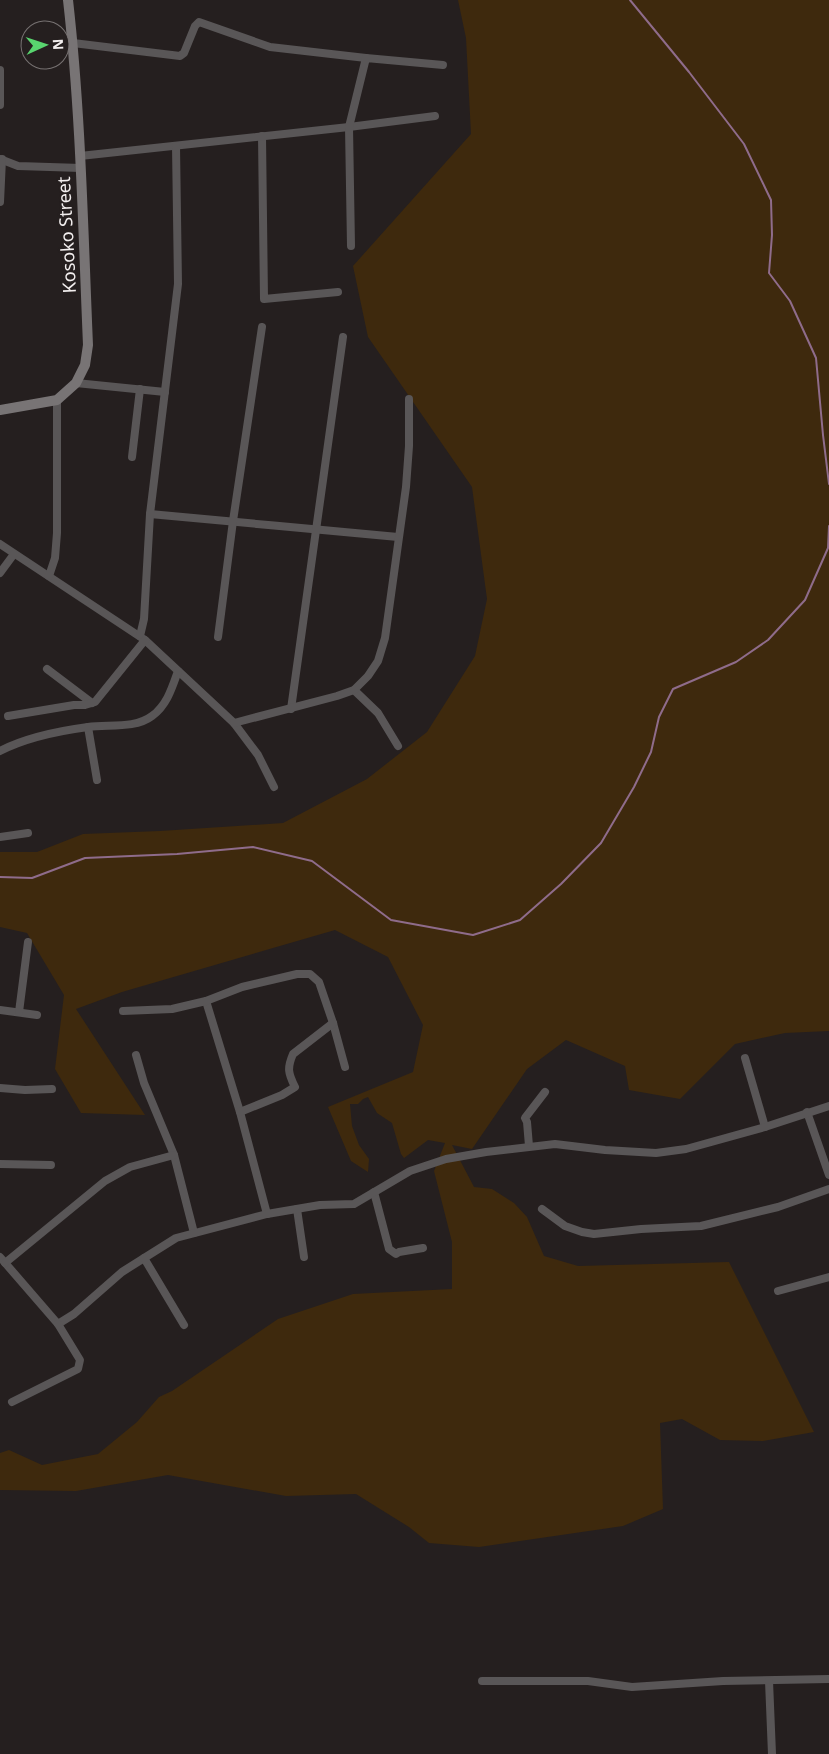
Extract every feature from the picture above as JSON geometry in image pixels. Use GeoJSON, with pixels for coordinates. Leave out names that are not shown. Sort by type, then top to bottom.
{"type":"FeatureCollection","features":[{"type":"Feature","properties":{"kind":"street","name":"Kosoko Street"},"geometry":{"type":"LineString","coordinates":[[57,400],[76,383],[85,364],[88,345],[81,168],[73,43],[68,0]]}},
{"type":"Feature","properties":{"kind":"street"},"geometry":{"type":"LineString","coordinates":[[73,43],[180,56],[184,53],[195,26],[199,22],[270,48],[443,65]]}},
{"type":"Feature","properties":{"kind":"street"},"geometry":{"type":"LineString","coordinates":[[351,246],[349,127],[366,58]]}},
{"type":"Feature","properties":{"kind":"street"},"geometry":{"type":"LineString","coordinates":[[0,70],[0,106]]}},
{"type":"Feature","properties":{"kind":"street"},"geometry":{"type":"LineString","coordinates":[[80,156],[435,116]]}},
{"type":"Feature","properties":{"kind":"street"},"geometry":{"type":"LineString","coordinates":[[262,136],[264,299],[338,292]]}},
{"type":"Feature","properties":{"kind":"street"},"geometry":{"type":"LineString","coordinates":[[8,716],[95,702],[142,638],[150,514],[178,284],[176,146]]}},
{"type":"Feature","properties":{"kind":"street"},"geometry":{"type":"LineString","coordinates":[[0,202],[1,159],[18,166],[81,168]]}},
{"type":"Feature","properties":{"kind":"street"},"geometry":{"type":"LineString","coordinates":[[218,636],[262,326]]}},
{"type":"Feature","properties":{"kind":"street"},"geometry":{"type":"LineString","coordinates":[[291,709],[314,530],[343,337]]}},
{"type":"Feature","properties":{"kind":"street"},"geometry":{"type":"LineString","coordinates":[[76,383],[165,392]]}},
{"type":"Feature","properties":{"kind":"street"},"geometry":{"type":"LineString","coordinates":[[132,457],[140,389]]}},
{"type":"Feature","properties":{"kind":"street"},"geometry":{"type":"LineString","coordinates":[[0,410],[57,400],[57,533],[55,558],[50,576]]}},
{"type":"Feature","properties":{"kind":"street"},"geometry":{"type":"LineString","coordinates":[[234,723],[291,709],[354,690],[368,676],[378,661],[385,638],[406,479],[409,400]]}},
{"type":"Feature","properties":{"kind":"street"},"geometry":{"type":"LineString","coordinates":[[150,514],[398,537]]}},
{"type":"Feature","properties":{"kind":"street"},"geometry":{"type":"LineString","coordinates":[[0,544],[142,638],[234,723],[258,755],[274,786]]}},
{"type":"Feature","properties":{"kind":"street"},"geometry":{"type":"LineString","coordinates":[[0,573],[14,554]]}},
{"type":"Feature","properties":{"kind":"street"},"geometry":{"type":"LineString","coordinates":[[47,670],[92,703]]}},
{"type":"Feature","properties":{"kind":"street"},"geometry":{"type":"LineString","coordinates":[[0,751],[19,742],[54,733],[88,727],[143,722],[163,707],[178,670]]}},
{"type":"Feature","properties":{"kind":"street"},"geometry":{"type":"LineString","coordinates":[[354,690],[378,713],[398,746]]}},
{"type":"Feature","properties":{"kind":"street"},"geometry":{"type":"LineString","coordinates":[[88,727],[97,780]]}},
{"type":"Feature","properties":{"kind":"street"},"geometry":{"type":"LineString","coordinates":[[0,837],[28,833]]}},
{"type":"Feature","properties":{"kind":"street"},"geometry":{"type":"LineString","coordinates":[[18,1012],[28,942]]}},
{"type":"Feature","properties":{"kind":"street"},"geometry":{"type":"LineString","coordinates":[[123,1011],[172,1009],[297,974],[310,974],[319,982],[346,1067]]}},
{"type":"Feature","properties":{"kind":"street"},"geometry":{"type":"LineString","coordinates":[[206,1001],[240,1112],[267,1214]]}},
{"type":"Feature","properties":{"kind":"street"},"geometry":{"type":"LineString","coordinates":[[0,1010],[36,1015]]}},
{"type":"Feature","properties":{"kind":"street"},"geometry":{"type":"LineString","coordinates":[[240,1112],[282,1095],[296,1087],[288,1074],[292,1054],[333,1023]]}},
{"type":"Feature","properties":{"kind":"street"},"geometry":{"type":"LineString","coordinates":[[136,1055],[144,1083],[174,1155],[194,1233]]}},
{"type":"Feature","properties":{"kind":"street"},"geometry":{"type":"LineString","coordinates":[[745,1058],[765,1127]]}},
{"type":"Feature","properties":{"kind":"street"},"geometry":{"type":"LineString","coordinates":[[0,1088],[24,1090],[52,1089]]}},
{"type":"Feature","properties":{"kind":"street"},"geometry":{"type":"LineString","coordinates":[[529,1146],[525,1118],[545,1092]]}},
{"type":"Feature","properties":{"kind":"street"},"geometry":{"type":"LineString","coordinates":[[58,1324],[74,1314],[122,1272],[157,1252],[176,1238],[267,1214],[320,1205],[354,1204],[410,1171],[446,1159],[529,1146],[556,1144],[605,1150],[656,1153],[686,1149],[765,1127],[829,1106]]}},
{"type":"Feature","properties":{"kind":"street"},"geometry":{"type":"LineString","coordinates":[[807,1112],[829,1175]]}},
{"type":"Feature","properties":{"kind":"street"},"geometry":{"type":"LineString","coordinates":[[12,1402],[78,1368],[80,1360],[58,1324],[3,1260],[105,1181],[130,1167],[174,1155]]}},
{"type":"Feature","properties":{"kind":"street"},"geometry":{"type":"LineString","coordinates":[[0,1164],[51,1165]]}},
{"type":"Feature","properties":{"kind":"street"},"geometry":{"type":"LineString","coordinates":[[542,1209],[565,1226],[594,1234],[641,1229],[702,1226],[778,1207],[829,1190]]}},
{"type":"Feature","properties":{"kind":"street"},"geometry":{"type":"LineString","coordinates":[[374,1192],[389,1249],[396,1254],[423,1248]]}},
{"type":"Feature","properties":{"kind":"street"},"geometry":{"type":"LineString","coordinates":[[297,1209],[304,1257]]}},
{"type":"Feature","properties":{"kind":"street"},"geometry":{"type":"LineString","coordinates":[[144,1258],[184,1325]]}},
{"type":"Feature","properties":{"kind":"street"},"geometry":{"type":"LineString","coordinates":[[778,1291],[829,1277]]}},
{"type":"Feature","properties":{"kind":"street"},"geometry":{"type":"LineString","coordinates":[[482,1681],[588,1681],[632,1687],[723,1681],[829,1679]]}},
{"type":"Feature","properties":{"kind":"street"},"geometry":{"type":"LineString","coordinates":[[769,1681],[772,1754]]}},
{"type":"Feature","properties":{"kind":"shaded area"},"geometry":{"type":"Polygon","coordinates":[[[458,0],[829,0],[829,1031],[785,1033],[735,1044],[680,1099],[629,1090],[625,1066],[566,1040],[527,1069],[472,1149],[452,1145],[474,1187],[492,1189],[514,1203],[527,1217],[544,1256],[578,1266],[729,1262],[814,1432],[763,1441],[720,1440],[682,1419],[660,1423],[663,1509],[623,1526],[479,1547],[429,1543],[409,1527],[356,1494],[286,1496],[168,1475],[76,1491],[0,1490],[0,1453],[9,1450],[42,1465],[98,1454],[137,1422],[159,1397],[172,1391],[278,1319],[353,1294],[452,1289],[452,1242],[434,1171],[445,1143],[428,1140],[404,1158],[401,1154],[392,1123],[377,1113],[368,1097],[358,1104],[350,1104],[352,1126],[359,1145],[369,1159],[368,1172],[351,1161],[328,1107],[413,1072],[423,1025],[388,957],[335,930],[122,992],[76,1009],[145,1115],[81,1113],[55,1069],[64,995],[27,933],[0,927],[0,852],[37,852],[83,834],[283,823],[367,779],[427,732],[475,656],[487,599],[472,487],[368,337],[353,266],[471,134],[466,38],[458,0]]]}},
{"type":"Feature","properties":{"kind":"waterway"},"geometry":{"type":"LineString","coordinates":[[630,0],[689,72],[744,144],[771,200],[772,235],[769,273],[790,301],[816,358],[829,484]]}},
{"type":"Feature","properties":{"kind":"waterway"},"geometry":{"type":"LineString","coordinates":[[0,877],[32,878],[85,858],[177,854],[253,847],[312,861],[391,920],[473,935],[520,920],[561,884],[601,843],[634,787],[651,752],[659,717],[673,689],[736,662],[768,640],[805,600],[828,548],[829,526]]}}]}
